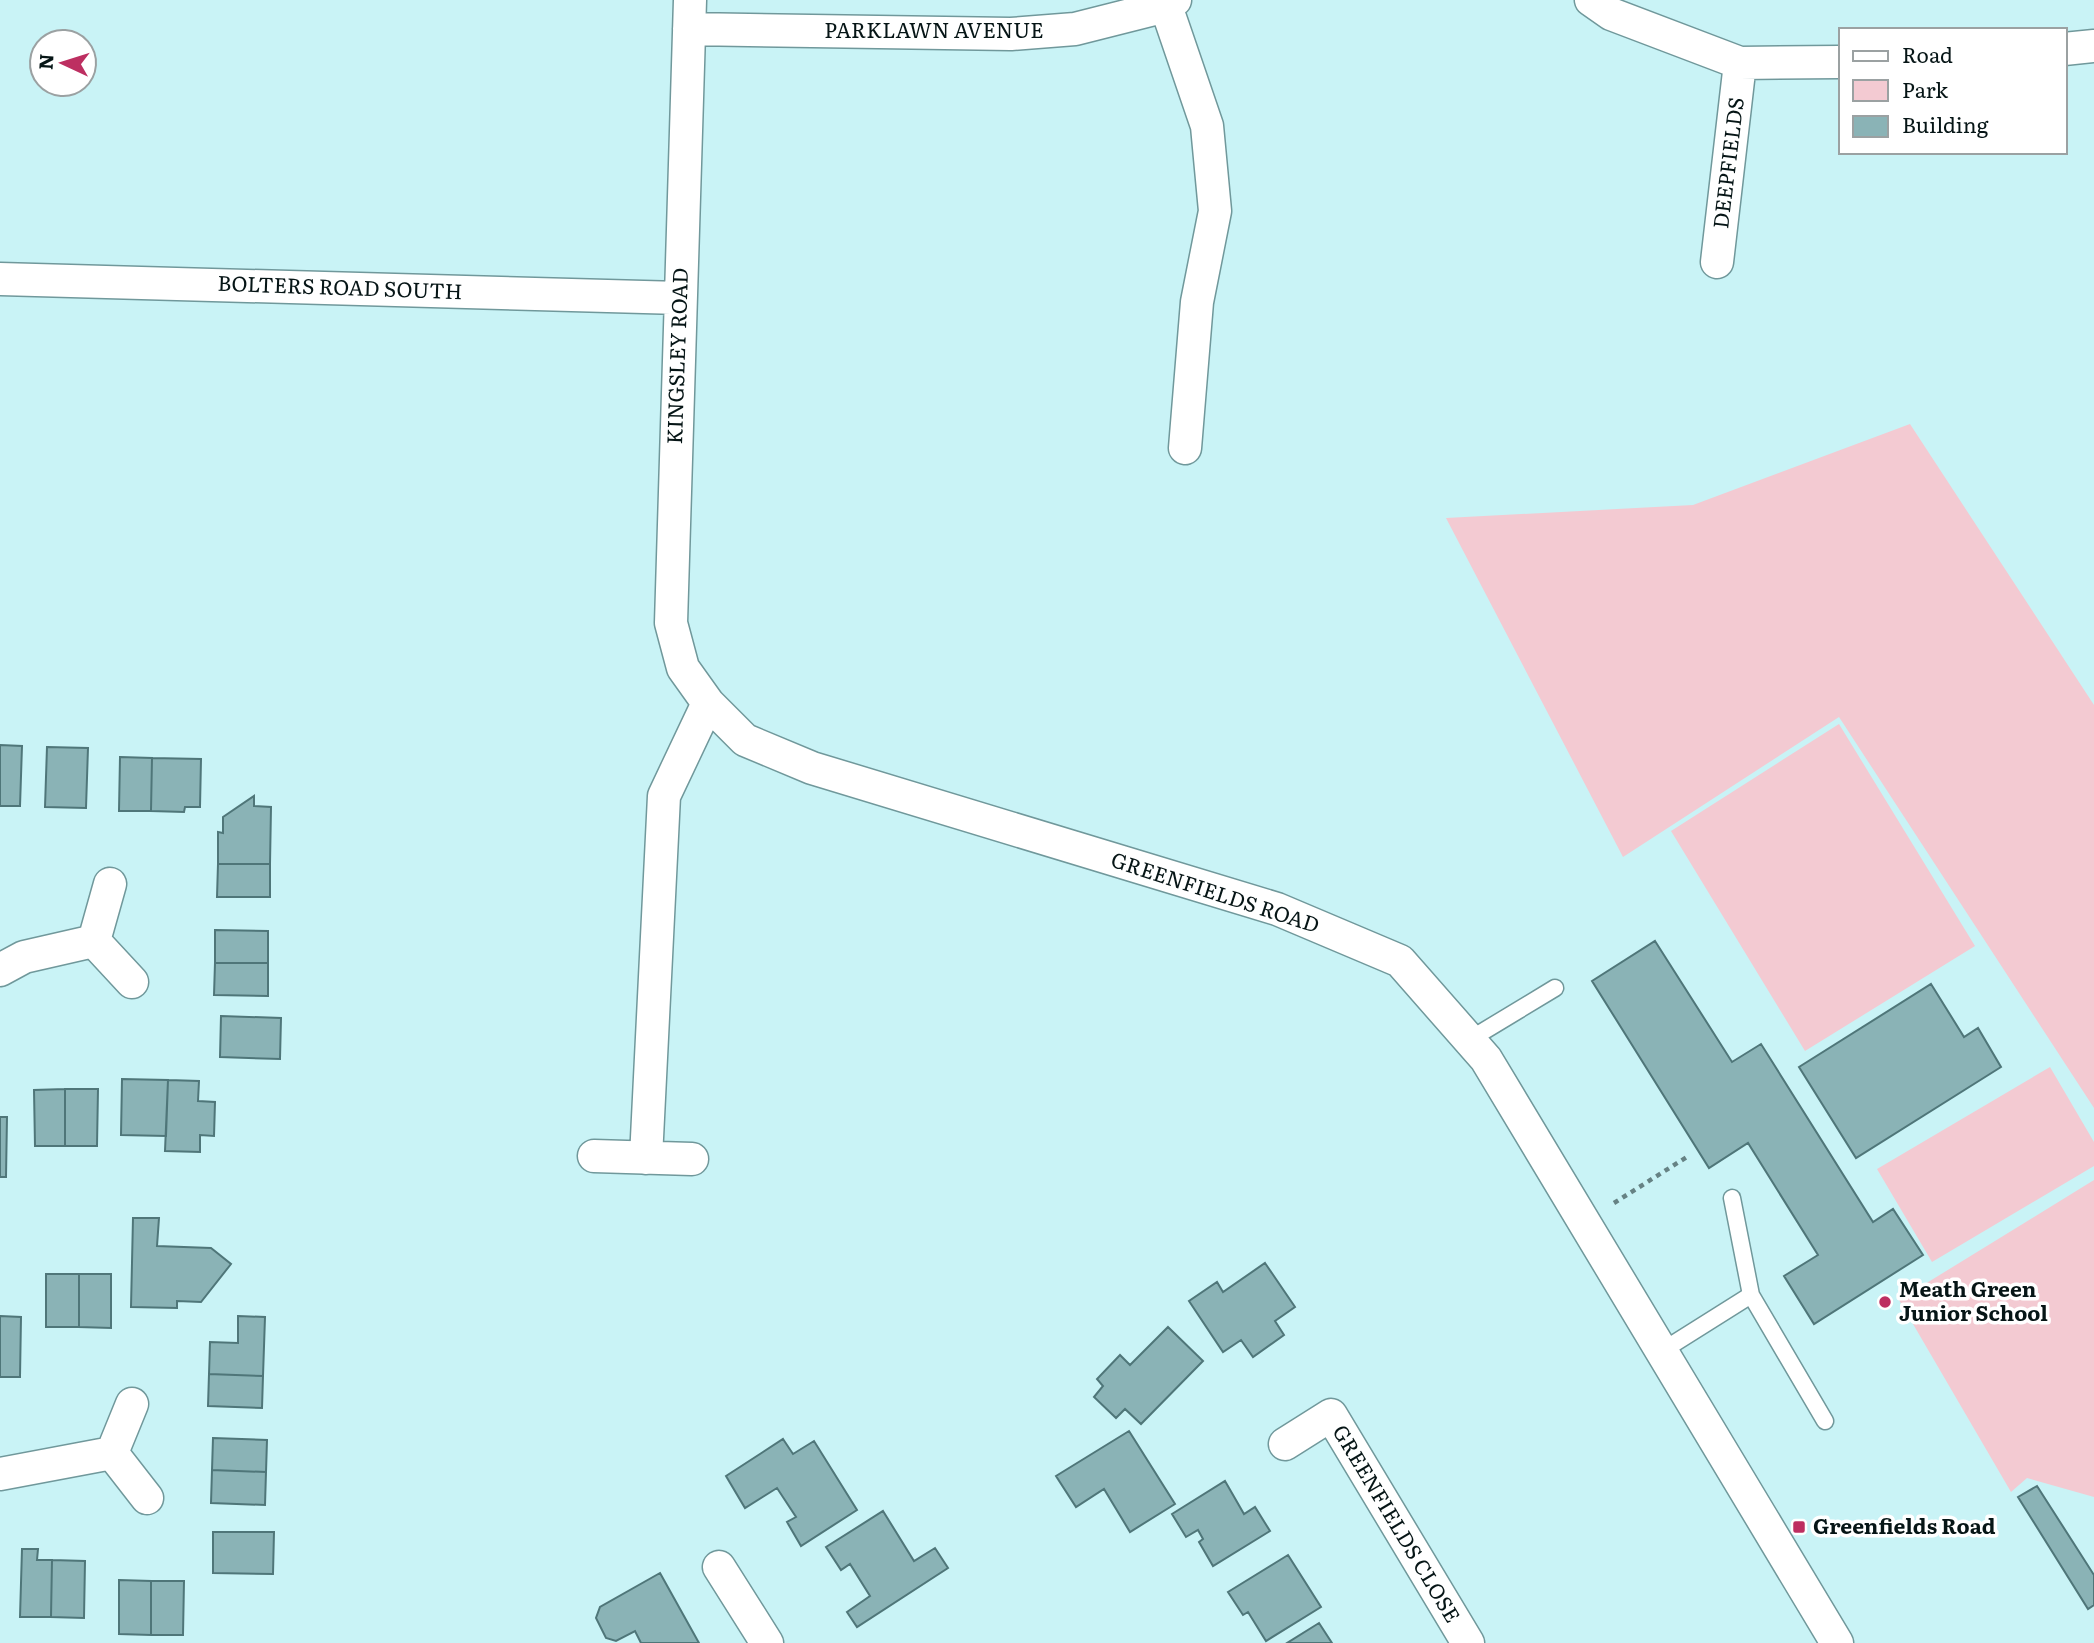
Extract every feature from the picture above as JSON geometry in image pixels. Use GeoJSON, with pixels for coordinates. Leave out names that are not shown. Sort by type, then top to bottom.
{"type":"FeatureCollection","features":[{"type":"Feature","properties":{"kind":"street"},"geometry":{"type":"LineString","coordinates":[[1591,0],[1611,14],[1740,63],[1839,62]]}},
{"type":"Feature","properties":{"kind":"street"},"geometry":{"type":"LineString","coordinates":[[1170,3],[1207,126],[1214,211],[1197,302],[1185,448]]}},
{"type":"Feature","properties":{"kind":"street","name":"PARKLAWN AVENUE"},"geometry":{"type":"LineString","coordinates":[[689,15],[1011,34],[1075,29],[1170,3]]}},
{"type":"Feature","properties":{"kind":"street","name":"KINGSLEY ROAD"},"geometry":{"type":"LineString","coordinates":[[689,15],[671,623],[683,668],[708,703]]}},
{"type":"Feature","properties":{"kind":"street"},"geometry":{"type":"LineString","coordinates":[[2066,49],[2094,46]]}},
{"type":"Feature","properties":{"kind":"street","name":"DEEPFIELDS"},"geometry":{"type":"LineString","coordinates":[[1717,262],[1740,63]]}},
{"type":"Feature","properties":{"kind":"street","name":"BOLTERS ROAD SOUTH"},"geometry":{"type":"LineString","coordinates":[[0,279],[680,298]]}},
{"type":"Feature","properties":{"kind":"street"},"geometry":{"type":"LineString","coordinates":[[646,1158],[664,796],[708,703]]}},
{"type":"Feature","properties":{"kind":"street","name":"GREENFIELDS ROAD"},"geometry":{"type":"LineString","coordinates":[[708,703],[745,740],[812,768],[1277,909],[1400,961],[1486,1059],[1837,1643]]}},
{"type":"Feature","properties":{"kind":"street"},"geometry":{"type":"LineString","coordinates":[[94,941],[110,884]]}},
{"type":"Feature","properties":{"kind":"street"},"geometry":{"type":"LineString","coordinates":[[0,970],[24,957],[94,941]]}},
{"type":"Feature","properties":{"kind":"street"},"geometry":{"type":"LineString","coordinates":[[94,941],[132,982]]}},
{"type":"Feature","properties":{"kind":"street"},"geometry":{"type":"LineString","coordinates":[[594,1156],[692,1159]]}},
{"type":"Feature","properties":{"kind":"street"},"geometry":{"type":"LineString","coordinates":[[112,1453],[132,1404]]}},
{"type":"Feature","properties":{"kind":"street","name":"GREENFIELDS CLOSE"},"geometry":{"type":"LineString","coordinates":[[1285,1444],[1331,1415],[1468,1643]]}},
{"type":"Feature","properties":{"kind":"street"},"geometry":{"type":"LineString","coordinates":[[0,1474],[112,1453]]}},
{"type":"Feature","properties":{"kind":"street"},"geometry":{"type":"LineString","coordinates":[[112,1453],[148,1498]]}},
{"type":"Feature","properties":{"kind":"street"},"geometry":{"type":"LineString","coordinates":[[719,1567],[767,1643]]}},
{"type":"Feature","properties":{"kind":"lane"},"geometry":{"type":"LineString","coordinates":[[1469,1040],[1555,988]]}},
{"type":"Feature","properties":{"kind":"lane"},"geometry":{"type":"LineString","coordinates":[[1732,1198],[1751,1295],[1825,1420]]}},
{"type":"Feature","properties":{"kind":"lane"},"geometry":{"type":"LineString","coordinates":[[1662,1351],[1751,1295]]}},
{"type":"Feature","properties":{"kind":"path"},"geometry":{"type":"LineString","coordinates":[[1584,1222],[1690,1156]]}},
{"type":"Feature","properties":{"kind":"green space"},"geometry":{"type":"Polygon","coordinates":[[[1910,424],[2094,705],[2094,1108],[1839,717],[1623,857],[1446,518],[1693,505],[1910,424]]]}},
{"type":"Feature","properties":{"kind":"green space"},"geometry":{"type":"Polygon","coordinates":[[[1839,724],[1975,946],[1805,1051],[1671,831],[1839,724]]]}},
{"type":"Feature","properties":{"kind":"green space"},"geometry":{"type":"Polygon","coordinates":[[[2050,1067],[2094,1142],[2094,1166],[1932,1262],[1877,1169],[2050,1067]]]}},
{"type":"Feature","properties":{"kind":"green space"},"geometry":{"type":"Polygon","coordinates":[[[2094,1180],[2094,1497],[2027,1478],[2011,1492],[1899,1300],[2094,1180]]]}},
{"type":"Feature","properties":{"kind":"building"},"geometry":{"type":"Polygon","coordinates":[[[0,745],[22,746],[20,806],[0,806],[0,745]]]}},
{"type":"Feature","properties":{"kind":"building"},"geometry":{"type":"Polygon","coordinates":[[[47,747],[88,748],[86,808],[45,807],[47,747]]]}},
{"type":"Feature","properties":{"kind":"building"},"geometry":{"type":"Polygon","coordinates":[[[120,757],[152,758],[151,811],[119,811],[120,757]]]}},
{"type":"Feature","properties":{"kind":"building"},"geometry":{"type":"Polygon","coordinates":[[[152,758],[201,759],[200,807],[185,807],[184,812],[151,811],[152,758]]]}},
{"type":"Feature","properties":{"kind":"building"},"geometry":{"type":"Polygon","coordinates":[[[254,796],[254,806],[271,807],[270,864],[218,864],[218,832],[223,833],[223,817],[254,796]]]}},
{"type":"Feature","properties":{"kind":"building"},"geometry":{"type":"Polygon","coordinates":[[[218,864],[270,864],[270,897],[217,897],[218,864]]]}},
{"type":"Feature","properties":{"kind":"building"},"geometry":{"type":"Polygon","coordinates":[[[215,930],[268,931],[268,963],[215,963],[215,930]]]}},
{"type":"Feature","properties":{"kind":"building"},"geometry":{"type":"Polygon","coordinates":[[[1655,941],[1732,1062],[1761,1044],[1873,1222],[1893,1209],[1923,1255],[1814,1324],[1784,1276],[1818,1255],[1748,1143],[1709,1168],[1592,981],[1655,941]]]}},
{"type":"Feature","properties":{"kind":"building"},"geometry":{"type":"Polygon","coordinates":[[[215,963],[268,963],[268,996],[214,995],[215,963]]]}},
{"type":"Feature","properties":{"kind":"building"},"geometry":{"type":"Polygon","coordinates":[[[1931,984],[1964,1037],[1978,1028],[2001,1067],[1856,1158],[1799,1067],[1931,984]]]}},
{"type":"Feature","properties":{"kind":"building"},"geometry":{"type":"Polygon","coordinates":[[[221,1016],[281,1018],[280,1059],[220,1057],[221,1016]]]}},
{"type":"Feature","properties":{"kind":"building"},"geometry":{"type":"Polygon","coordinates":[[[122,1079],[168,1080],[166,1136],[121,1135],[122,1079]]]}},
{"type":"Feature","properties":{"kind":"building"},"geometry":{"type":"Polygon","coordinates":[[[168,1080],[199,1081],[198,1101],[215,1102],[214,1136],[200,1135],[200,1152],[165,1151],[168,1080]]]}},
{"type":"Feature","properties":{"kind":"building"},"geometry":{"type":"Polygon","coordinates":[[[65,1089],[65,1146],[35,1146],[34,1090],[65,1089]]]}},
{"type":"Feature","properties":{"kind":"building"},"geometry":{"type":"Polygon","coordinates":[[[65,1089],[98,1089],[97,1146],[65,1146],[65,1089]]]}},
{"type":"Feature","properties":{"kind":"building"},"geometry":{"type":"Polygon","coordinates":[[[0,1117],[7,1117],[6,1177],[0,1177],[0,1117]]]}},
{"type":"Feature","properties":{"kind":"building"},"geometry":{"type":"Polygon","coordinates":[[[133,1218],[159,1218],[157,1246],[211,1248],[231,1264],[201,1302],[177,1301],[177,1308],[131,1307],[133,1218]]]}},
{"type":"Feature","properties":{"kind":"building"},"geometry":{"type":"Polygon","coordinates":[[[1265,1263],[1295,1307],[1275,1321],[1284,1335],[1253,1357],[1241,1340],[1223,1352],[1189,1301],[1217,1282],[1223,1292],[1265,1263]]]}},
{"type":"Feature","properties":{"kind":"building"},"geometry":{"type":"Polygon","coordinates":[[[46,1274],[79,1274],[79,1327],[46,1327],[46,1274]]]}},
{"type":"Feature","properties":{"kind":"building"},"geometry":{"type":"Polygon","coordinates":[[[79,1274],[111,1274],[111,1328],[79,1327],[79,1274]]]}},
{"type":"Feature","properties":{"kind":"building"},"geometry":{"type":"Polygon","coordinates":[[[0,1316],[21,1317],[20,1377],[0,1377],[0,1316]]]}},
{"type":"Feature","properties":{"kind":"building"},"geometry":{"type":"Polygon","coordinates":[[[238,1316],[265,1317],[263,1376],[209,1374],[210,1342],[238,1343],[238,1316]]]}},
{"type":"Feature","properties":{"kind":"building"},"geometry":{"type":"Polygon","coordinates":[[[1168,1327],[1203,1361],[1141,1424],[1125,1409],[1116,1418],[1094,1397],[1103,1386],[1097,1379],[1120,1355],[1130,1365],[1168,1327]]]}},
{"type":"Feature","properties":{"kind":"building"},"geometry":{"type":"Polygon","coordinates":[[[209,1374],[263,1376],[262,1408],[208,1406],[209,1374]]]}},
{"type":"Feature","properties":{"kind":"building"},"geometry":{"type":"Polygon","coordinates":[[[1129,1431],[1175,1504],[1130,1532],[1104,1489],[1076,1507],[1056,1476],[1129,1431]]]}},
{"type":"Feature","properties":{"kind":"building"},"geometry":{"type":"Polygon","coordinates":[[[213,1438],[267,1440],[266,1472],[212,1470],[213,1438]]]}},
{"type":"Feature","properties":{"kind":"building"},"geometry":{"type":"Polygon","coordinates":[[[783,1439],[793,1454],[814,1441],[857,1510],[801,1546],[787,1522],[796,1517],[777,1488],[745,1508],[726,1476],[783,1439]]]}},
{"type":"Feature","properties":{"kind":"building"},"geometry":{"type":"Polygon","coordinates":[[[212,1470],[266,1472],[265,1505],[211,1503],[212,1470]]]}},
{"type":"Feature","properties":{"kind":"building"},"geometry":{"type":"Polygon","coordinates":[[[1225,1481],[1244,1514],[1255,1507],[1270,1531],[1213,1566],[1199,1542],[1203,1539],[1198,1530],[1186,1537],[1172,1514],[1225,1481]]]}},
{"type":"Feature","properties":{"kind":"building"},"geometry":{"type":"Polygon","coordinates":[[[2037,1486],[2094,1575],[2094,1605],[2088,1609],[2018,1497],[2037,1486]]]}},
{"type":"Feature","properties":{"kind":"building"},"geometry":{"type":"Polygon","coordinates":[[[883,1511],[914,1561],[935,1548],[948,1568],[857,1627],[847,1612],[870,1596],[850,1564],[841,1570],[826,1547],[883,1511]]]}},
{"type":"Feature","properties":{"kind":"building"},"geometry":{"type":"Polygon","coordinates":[[[213,1532],[274,1532],[273,1574],[213,1573],[213,1532]]]}},
{"type":"Feature","properties":{"kind":"building"},"geometry":{"type":"Polygon","coordinates":[[[22,1549],[38,1549],[37,1560],[52,1560],[51,1617],[20,1617],[22,1549]]]}},
{"type":"Feature","properties":{"kind":"building"},"geometry":{"type":"Polygon","coordinates":[[[1288,1555],[1321,1607],[1266,1641],[1248,1612],[1243,1615],[1228,1592],[1288,1555]]]}},
{"type":"Feature","properties":{"kind":"building"},"geometry":{"type":"Polygon","coordinates":[[[52,1560],[85,1561],[84,1618],[51,1617],[52,1560]]]}},
{"type":"Feature","properties":{"kind":"building"},"geometry":{"type":"Polygon","coordinates":[[[660,1573],[699,1643],[641,1643],[635,1631],[616,1641],[606,1638],[596,1618],[600,1607],[660,1573]]]}},
{"type":"Feature","properties":{"kind":"building"},"geometry":{"type":"Polygon","coordinates":[[[119,1580],[151,1581],[151,1635],[119,1634],[119,1580]]]}},
{"type":"Feature","properties":{"kind":"building"},"geometry":{"type":"Polygon","coordinates":[[[151,1581],[184,1581],[183,1635],[151,1635],[151,1581]]]}},
{"type":"Feature","properties":{"kind":"building"},"geometry":{"type":"Polygon","coordinates":[[[1319,1623],[1332,1643],[1287,1643],[1319,1623]]]}},
{"type":"Feature","properties":{"kind":"place","name":"Meath Green Junior School"},"geometry":{"type":"Point","coordinates":[1885,1302]}},
{"type":"Feature","properties":{"kind":"place","name":"Greenfields Road"},"geometry":{"type":"Point","coordinates":[1799,1527]}}]}
